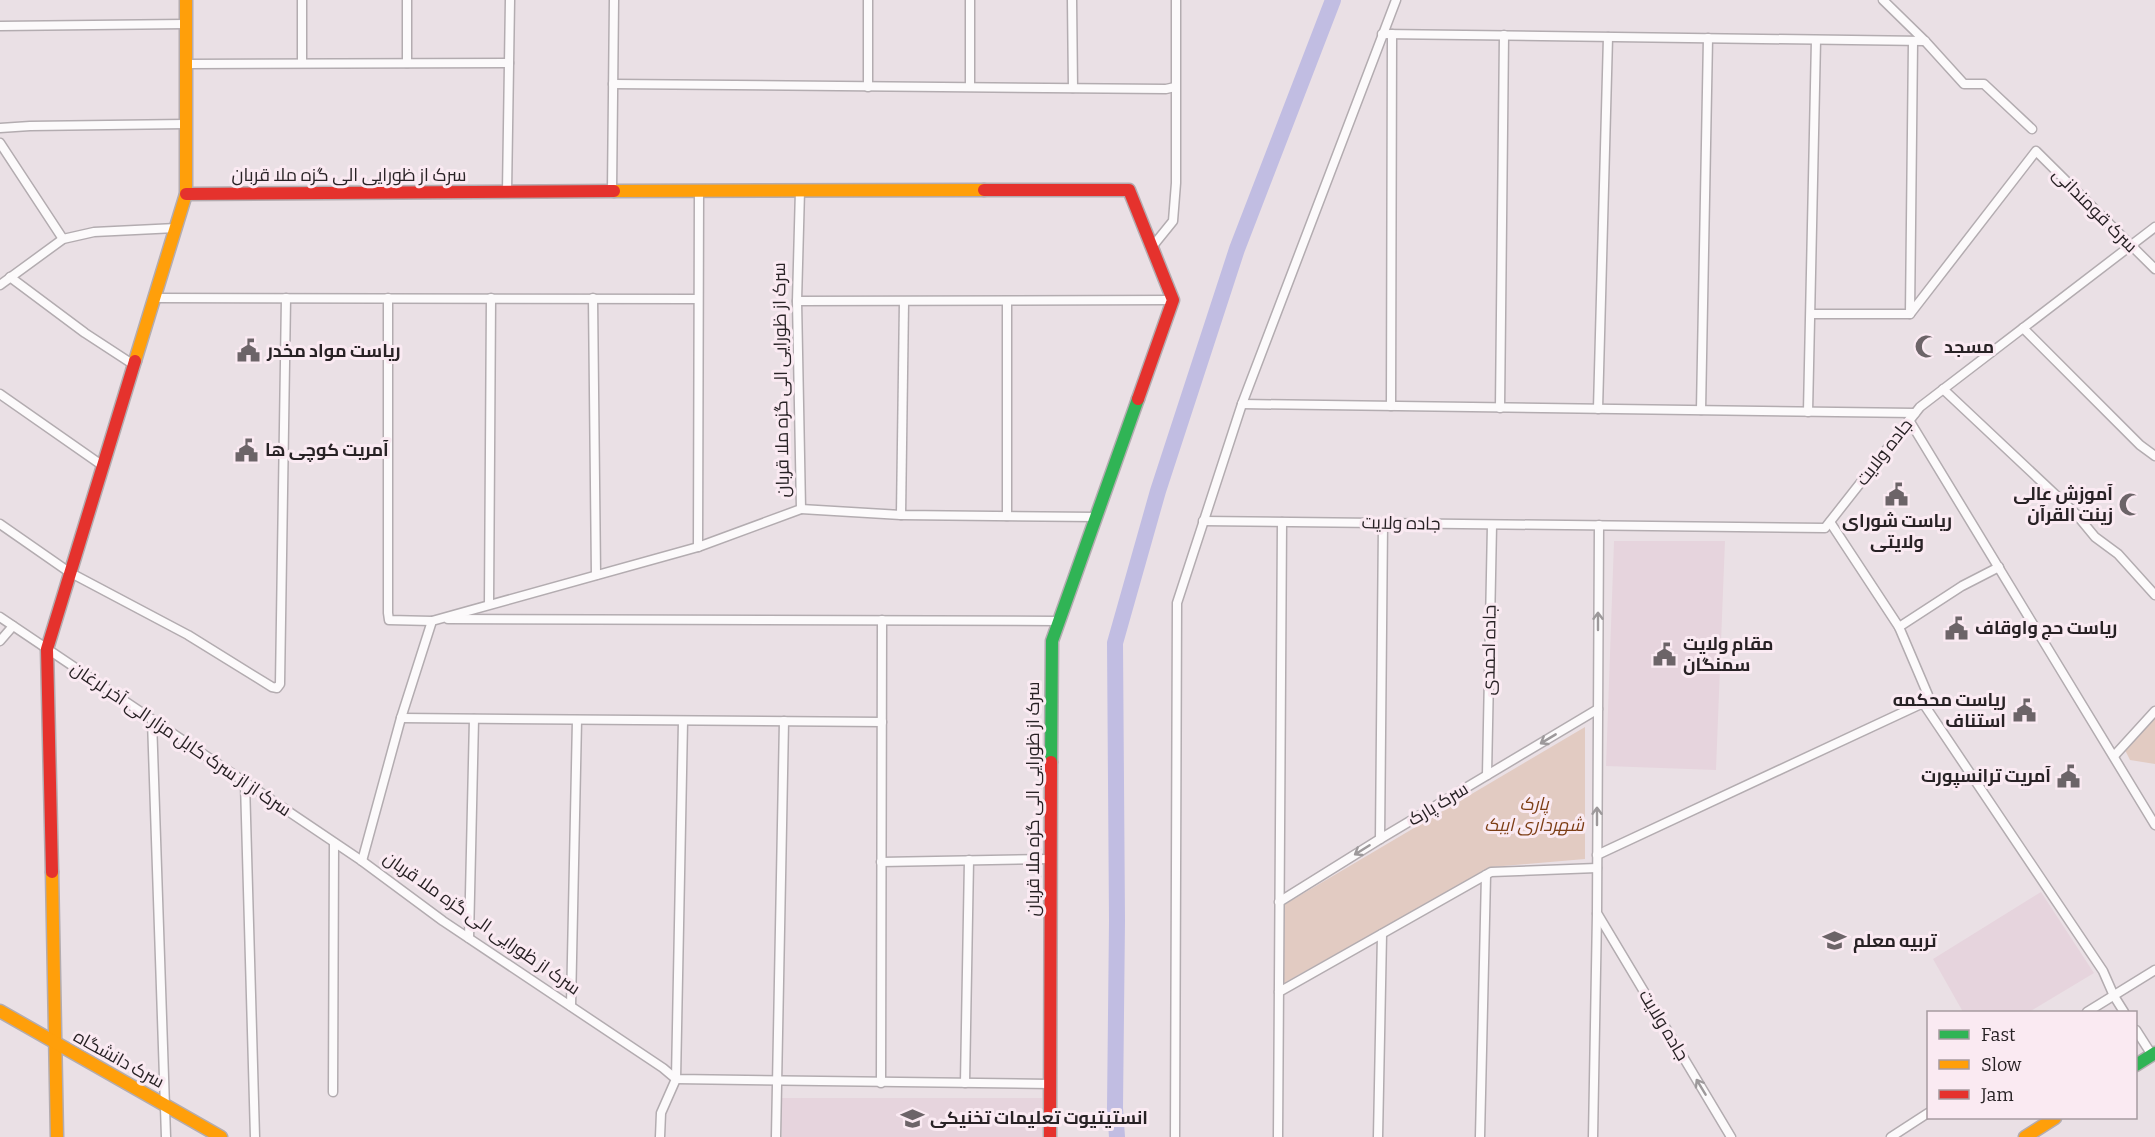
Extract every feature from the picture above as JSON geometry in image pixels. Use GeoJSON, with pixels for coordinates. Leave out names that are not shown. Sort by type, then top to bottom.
{"type":"FeatureCollection","features":[{"type":"Feature","properties":{"kind":"main road"},"geometry":{"type":"LineString","coordinates":[[57,1137],[47,649],[186,194],[186,0]]}},
{"type":"Feature","properties":{"kind":"main road","name":"سرک از ظورایی الی گزه ملا قربان"},"geometry":{"type":"LineString","coordinates":[[186,194],[699,190],[1129,190],[1173,300],[1052,641],[1050,1137]]}},
{"type":"Feature","properties":{"kind":"main road","name":"سرک دانشگاه"},"geometry":{"type":"LineString","coordinates":[[0,1011],[221,1137]]}},
{"type":"Feature","properties":{"kind":"main road"},"geometry":{"type":"LineString","coordinates":[[2137,1064],[2153,1054]]}},
{"type":"Feature","properties":{"kind":"main road"},"geometry":{"type":"LineString","coordinates":[[2025,1137],[2053,1119]]}},
{"type":"Feature","properties":{"kind":"street"},"geometry":{"type":"LineString","coordinates":[[302,0],[302,63]]}},
{"type":"Feature","properties":{"kind":"street"},"geometry":{"type":"LineString","coordinates":[[407,0],[407,63]]}},
{"type":"Feature","properties":{"kind":"street"},"geometry":{"type":"LineString","coordinates":[[507,192],[510,0]]}},
{"type":"Feature","properties":{"kind":"street"},"geometry":{"type":"LineString","coordinates":[[612,191],[614,0]]}},
{"type":"Feature","properties":{"kind":"street"},"geometry":{"type":"LineString","coordinates":[[868,0],[868,87]]}},
{"type":"Feature","properties":{"kind":"street"},"geometry":{"type":"LineString","coordinates":[[970,0],[970,86]]}},
{"type":"Feature","properties":{"kind":"street"},"geometry":{"type":"LineString","coordinates":[[1072,0],[1073,88]]}},
{"type":"Feature","properties":{"kind":"street"},"geometry":{"type":"LineString","coordinates":[[1152,248],[1173,221],[1176,183],[1176,0]]}},
{"type":"Feature","properties":{"kind":"street"},"geometry":{"type":"LineString","coordinates":[[1175,1137],[1177,603],[1242,405],[1396,0]]}},
{"type":"Feature","properties":{"kind":"street"},"geometry":{"type":"LineString","coordinates":[[1883,0],[1964,84],[1984,84],[2032,129]]}},
{"type":"Feature","properties":{"kind":"street"},"geometry":{"type":"LineString","coordinates":[[0,26],[186,24]]}},
{"type":"Feature","properties":{"kind":"street"},"geometry":{"type":"LineString","coordinates":[[1382,34],[1925,41]]}},
{"type":"Feature","properties":{"kind":"street"},"geometry":{"type":"LineString","coordinates":[[1392,34],[1392,406]]}},
{"type":"Feature","properties":{"kind":"street"},"geometry":{"type":"LineString","coordinates":[[1500,408],[1504,35]]}},
{"type":"Feature","properties":{"kind":"street"},"geometry":{"type":"LineString","coordinates":[[1598,409],[1608,37]]}},
{"type":"Feature","properties":{"kind":"street"},"geometry":{"type":"LineString","coordinates":[[1701,410],[1708,38]]}},
{"type":"Feature","properties":{"kind":"street"},"geometry":{"type":"LineString","coordinates":[[1808,412],[1816,40]]}},
{"type":"Feature","properties":{"kind":"street"},"geometry":{"type":"LineString","coordinates":[[1811,314],[1910,314],[1913,42]]}},
{"type":"Feature","properties":{"kind":"street"},"geometry":{"type":"LineString","coordinates":[[186,64],[509,63]]}},
{"type":"Feature","properties":{"kind":"street"},"geometry":{"type":"LineString","coordinates":[[613,84],[1166,89],[1175,87]]}},
{"type":"Feature","properties":{"kind":"street"},"geometry":{"type":"LineString","coordinates":[[0,128],[186,124]]}},
{"type":"Feature","properties":{"kind":"street"},"geometry":{"type":"LineString","coordinates":[[0,143],[63,239]]}},
{"type":"Feature","properties":{"kind":"street","name":"سرک قومندانی"},"geometry":{"type":"LineString","coordinates":[[1910,314],[2036,151],[2155,269]]}},
{"type":"Feature","properties":{"kind":"street"},"geometry":{"type":"LineString","coordinates":[[698,547],[699,190]]}},
{"type":"Feature","properties":{"kind":"street","name":"سرک از ظورایی الی گزه ملا قربان"},"geometry":{"type":"LineString","coordinates":[[676,1079],[469,938],[362,861],[401,718],[436,620],[698,547],[801,509],[797,301],[800,190]]}},
{"type":"Feature","properties":{"kind":"street","name":"جاده ولایت"},"geometry":{"type":"LineString","coordinates":[[1203,521],[1825,528],[1912,417],[1943,389],[2155,227]]}},
{"type":"Feature","properties":{"kind":"street"},"geometry":{"type":"LineString","coordinates":[[0,285],[63,239],[94,232],[176,228]]}},
{"type":"Feature","properties":{"kind":"street"},"geometry":{"type":"LineString","coordinates":[[10,277],[85,333],[134,365]]}},
{"type":"Feature","properties":{"kind":"street"},"geometry":{"type":"LineString","coordinates":[[154,297],[698,299]]}},
{"type":"Feature","properties":{"kind":"street"},"geometry":{"type":"LineString","coordinates":[[0,524],[69,572],[188,635],[277,688],[280,684],[286,298]]}},
{"type":"Feature","properties":{"kind":"street"},"geometry":{"type":"LineString","coordinates":[[388,298],[389,621],[1059,621]]}},
{"type":"Feature","properties":{"kind":"street"},"geometry":{"type":"LineString","coordinates":[[489,604],[491,298]]}},
{"type":"Feature","properties":{"kind":"street"},"geometry":{"type":"LineString","coordinates":[[593,298],[596,575]]}},
{"type":"Feature","properties":{"kind":"street"},"geometry":{"type":"LineString","coordinates":[[797,301],[1173,300]]}},
{"type":"Feature","properties":{"kind":"street"},"geometry":{"type":"LineString","coordinates":[[1007,301],[1008,516]]}},
{"type":"Feature","properties":{"kind":"street"},"geometry":{"type":"LineString","coordinates":[[901,514],[904,302]]}},
{"type":"Feature","properties":{"kind":"street"},"geometry":{"type":"LineString","coordinates":[[2024,328],[2140,445],[2155,456]]}},
{"type":"Feature","properties":{"kind":"street"},"geometry":{"type":"LineString","coordinates":[[1943,389],[2076,514],[2095,537],[2118,554],[2155,595]]}},
{"type":"Feature","properties":{"kind":"street"},"geometry":{"type":"LineString","coordinates":[[0,394],[103,466]]}},
{"type":"Feature","properties":{"kind":"street"},"geometry":{"type":"LineString","coordinates":[[1242,405],[1701,410],[1912,417],[1999,567],[2155,825]]}},
{"type":"Feature","properties":{"kind":"street"},"geometry":{"type":"LineString","coordinates":[[801,509],[901,514],[1096,517]]}},
{"type":"Feature","properties":{"kind":"street"},"geometry":{"type":"LineString","coordinates":[[1278,1137],[1282,522]]}},
{"type":"Feature","properties":{"kind":"street"},"geometry":{"type":"LineString","coordinates":[[1597,855],[1923,703],[1928,695],[1899,627],[1830,522]]}},
{"type":"Feature","properties":{"kind":"street"},"geometry":{"type":"LineString","coordinates":[[1380,839],[1383,523]]}},
{"type":"Feature","properties":{"kind":"street","name":"جاده احمدی"},"geometry":{"type":"LineString","coordinates":[[1487,775],[1492,525]]}},
{"type":"Feature","properties":{"kind":"street"},"geometry":{"type":"LineString","coordinates":[[1593,1137],[1597,913],[1599,525]]}},
{"type":"Feature","properties":{"kind":"street"},"geometry":{"type":"LineString","coordinates":[[1899,627],[1962,586],[1999,567]]}},
{"type":"Feature","properties":{"kind":"street","name":"سرک از از سرک کابل مزار الی آخر لرغان"},"geometry":{"type":"LineString","coordinates":[[0,617],[362,861]]}},
{"type":"Feature","properties":{"kind":"street"},"geometry":{"type":"LineString","coordinates":[[881,1083],[882,620]]}},
{"type":"Feature","properties":{"kind":"street"},"geometry":{"type":"LineString","coordinates":[[0,641],[13,626]]}},
{"type":"Feature","properties":{"kind":"street"},"geometry":{"type":"LineString","coordinates":[[1923,703],[2103,971],[2123,1011]]}},
{"type":"Feature","properties":{"kind":"street","name":"سرک پارک"},"geometry":{"type":"LineString","coordinates":[[1279,902],[1598,709]]}},
{"type":"Feature","properties":{"kind":"street"},"geometry":{"type":"LineString","coordinates":[[2114,756],[2155,711]]}},
{"type":"Feature","properties":{"kind":"street"},"geometry":{"type":"LineString","coordinates":[[401,718],[882,722]]}},
{"type":"Feature","properties":{"kind":"street"},"geometry":{"type":"LineString","coordinates":[[469,938],[474,719]]}},
{"type":"Feature","properties":{"kind":"street"},"geometry":{"type":"LineString","coordinates":[[152,720],[166,1137]]}},
{"type":"Feature","properties":{"kind":"street"},"geometry":{"type":"LineString","coordinates":[[571,1006],[577,720]]}},
{"type":"Feature","properties":{"kind":"street"},"geometry":{"type":"LineString","coordinates":[[660,1137],[661,1113],[676,1079],[683,721]]}},
{"type":"Feature","properties":{"kind":"street"},"geometry":{"type":"LineString","coordinates":[[777,1137],[784,721]]}},
{"type":"Feature","properties":{"kind":"street"},"geometry":{"type":"LineString","coordinates":[[245,783],[255,1137]]}},
{"type":"Feature","properties":{"kind":"street"},"geometry":{"type":"LineString","coordinates":[[333,1092],[334,843]]}},
{"type":"Feature","properties":{"kind":"street"},"geometry":{"type":"LineString","coordinates":[[881,862],[1050,859]]}},
{"type":"Feature","properties":{"kind":"street"},"geometry":{"type":"LineString","coordinates":[[965,1083],[969,860]]}},
{"type":"Feature","properties":{"kind":"street"},"geometry":{"type":"LineString","coordinates":[[1279,992],[1491,872],[1597,868]]}},
{"type":"Feature","properties":{"kind":"street"},"geometry":{"type":"LineString","coordinates":[[1480,1137],[1486,875]]}},
{"type":"Feature","properties":{"kind":"street","name":"جاده ولایت"},"geometry":{"type":"LineString","coordinates":[[1597,913],[1731,1137]]}},
{"type":"Feature","properties":{"kind":"street"},"geometry":{"type":"LineString","coordinates":[[1378,1137],[1382,934]]}},
{"type":"Feature","properties":{"kind":"street"},"geometry":{"type":"LineString","coordinates":[[2089,1011],[2155,970]]}},
{"type":"Feature","properties":{"kind":"street"},"geometry":{"type":"LineString","coordinates":[[2137,1031],[2153,1054]]}},
{"type":"Feature","properties":{"kind":"street"},"geometry":{"type":"LineString","coordinates":[[676,1079],[1050,1084]]}},
{"type":"Feature","properties":{"kind":"street"},"geometry":{"type":"LineString","coordinates":[[1891,1137],[1927,1114]]}},
{"type":"Feature","properties":{"kind":"shaded area","name":"مقام ولایت سمنگان"},"geometry":{"type":"Polygon","coordinates":[[[1614,541],[1725,541],[1716,770],[1606,766],[1614,541]]]}},
{"type":"Feature","properties":{"kind":"shaded area"},"geometry":{"type":"Polygon","coordinates":[[[2041,892],[2094,973],[2031,1011],[1962,1011],[1933,959],[2041,892]]]}},
{"type":"Feature","properties":{"kind":"shaded area","name":"انستیتیوت تعلیمات تخنیکی"},"geometry":{"type":"Polygon","coordinates":[[[781,1098],[1042,1098],[1042,1137],[782,1137],[781,1098]]]}},
{"type":"Feature","properties":{"kind":"green space"},"geometry":{"type":"Polygon","coordinates":[[[2155,713],[2155,764],[2130,760],[2124,748],[2155,713]]]}},
{"type":"Feature","properties":{"kind":"green space","name":"پارک شهرداری ایبک"},"geometry":{"type":"Polygon","coordinates":[[[1585,727],[1585,859],[1492,867],[1284,983],[1282,906],[1585,727]]]}},
{"type":"Feature","properties":{"kind":"waterway"},"geometry":{"type":"LineString","coordinates":[[1117,1137],[1115,1108],[1117,921],[1115,643],[1158,491],[1237,249],[1333,0]]}},
{"type":"Feature","properties":{"kind":"traffic: fast"},"geometry":{"type":"LineString","coordinates":[[1051,762],[1052,641],[1138,399]]}},
{"type":"Feature","properties":{"kind":"traffic: fast"},"geometry":{"type":"LineString","coordinates":[[2137,1064],[2155,1053]]}},
{"type":"Feature","properties":{"kind":"traffic: slow"},"geometry":{"type":"LineString","coordinates":[[135,361],[186,194],[186,0]]}},
{"type":"Feature","properties":{"kind":"traffic: slow"},"geometry":{"type":"LineString","coordinates":[[614,191],[984,190]]}},
{"type":"Feature","properties":{"kind":"traffic: slow"},"geometry":{"type":"LineString","coordinates":[[52,872],[57,1137]]}},
{"type":"Feature","properties":{"kind":"traffic: slow"},"geometry":{"type":"LineString","coordinates":[[0,1011],[221,1137]]}},
{"type":"Feature","properties":{"kind":"traffic: slow"},"geometry":{"type":"LineString","coordinates":[[2025,1137],[2053,1119]]}},
{"type":"Feature","properties":{"kind":"traffic: jam"},"geometry":{"type":"LineString","coordinates":[[984,190],[1129,190],[1173,300],[1138,399]]}},
{"type":"Feature","properties":{"kind":"traffic: jam"},"geometry":{"type":"LineString","coordinates":[[186,194],[614,191]]}},
{"type":"Feature","properties":{"kind":"traffic: jam"},"geometry":{"type":"LineString","coordinates":[[52,872],[47,649],[135,361]]}},
{"type":"Feature","properties":{"kind":"traffic: jam"},"geometry":{"type":"LineString","coordinates":[[1050,1137],[1051,762]]}},
{"type":"Feature","properties":{"kind":"place","name":"مسجد"},"geometry":{"type":"Point","coordinates":[1926,347]}},
{"type":"Feature","properties":{"kind":"place","name":"ریاست مواد مخدر"},"geometry":{"type":"Point","coordinates":[249,351]}},
{"type":"Feature","properties":{"kind":"place","name":"آمریت کوچی ها"},"geometry":{"type":"Point","coordinates":[247,450]}},
{"type":"Feature","properties":{"kind":"place","name":"ریاست شورای ولایتی"},"geometry":{"type":"Point","coordinates":[1897,495]}},
{"type":"Feature","properties":{"kind":"place","name":"آموزش عالی زینت القرآن"},"geometry":{"type":"Point","coordinates":[2131,504]}},
{"type":"Feature","properties":{"kind":"place","name":"ریاست حج واوقاف"},"geometry":{"type":"Point","coordinates":[1957,628]}},
{"type":"Feature","properties":{"kind":"place","name":"مقام ولایت سمنگان"},"geometry":{"type":"Point","coordinates":[1665,654]}},
{"type":"Feature","properties":{"kind":"place","name":"ریاست محکمه استناف"},"geometry":{"type":"Point","coordinates":[2024,710]}},
{"type":"Feature","properties":{"kind":"place","name":"آمریت ترانسپورت"},"geometry":{"type":"Point","coordinates":[2069,776]}},
{"type":"Feature","properties":{"kind":"place","name":"تربیه معلم"},"geometry":{"type":"Point","coordinates":[1835,941]}},
{"type":"Feature","properties":{"kind":"place","name":"انستیتیوت تعلیمات تخنیکی"},"geometry":{"type":"Point","coordinates":[912,1118]}}]}
